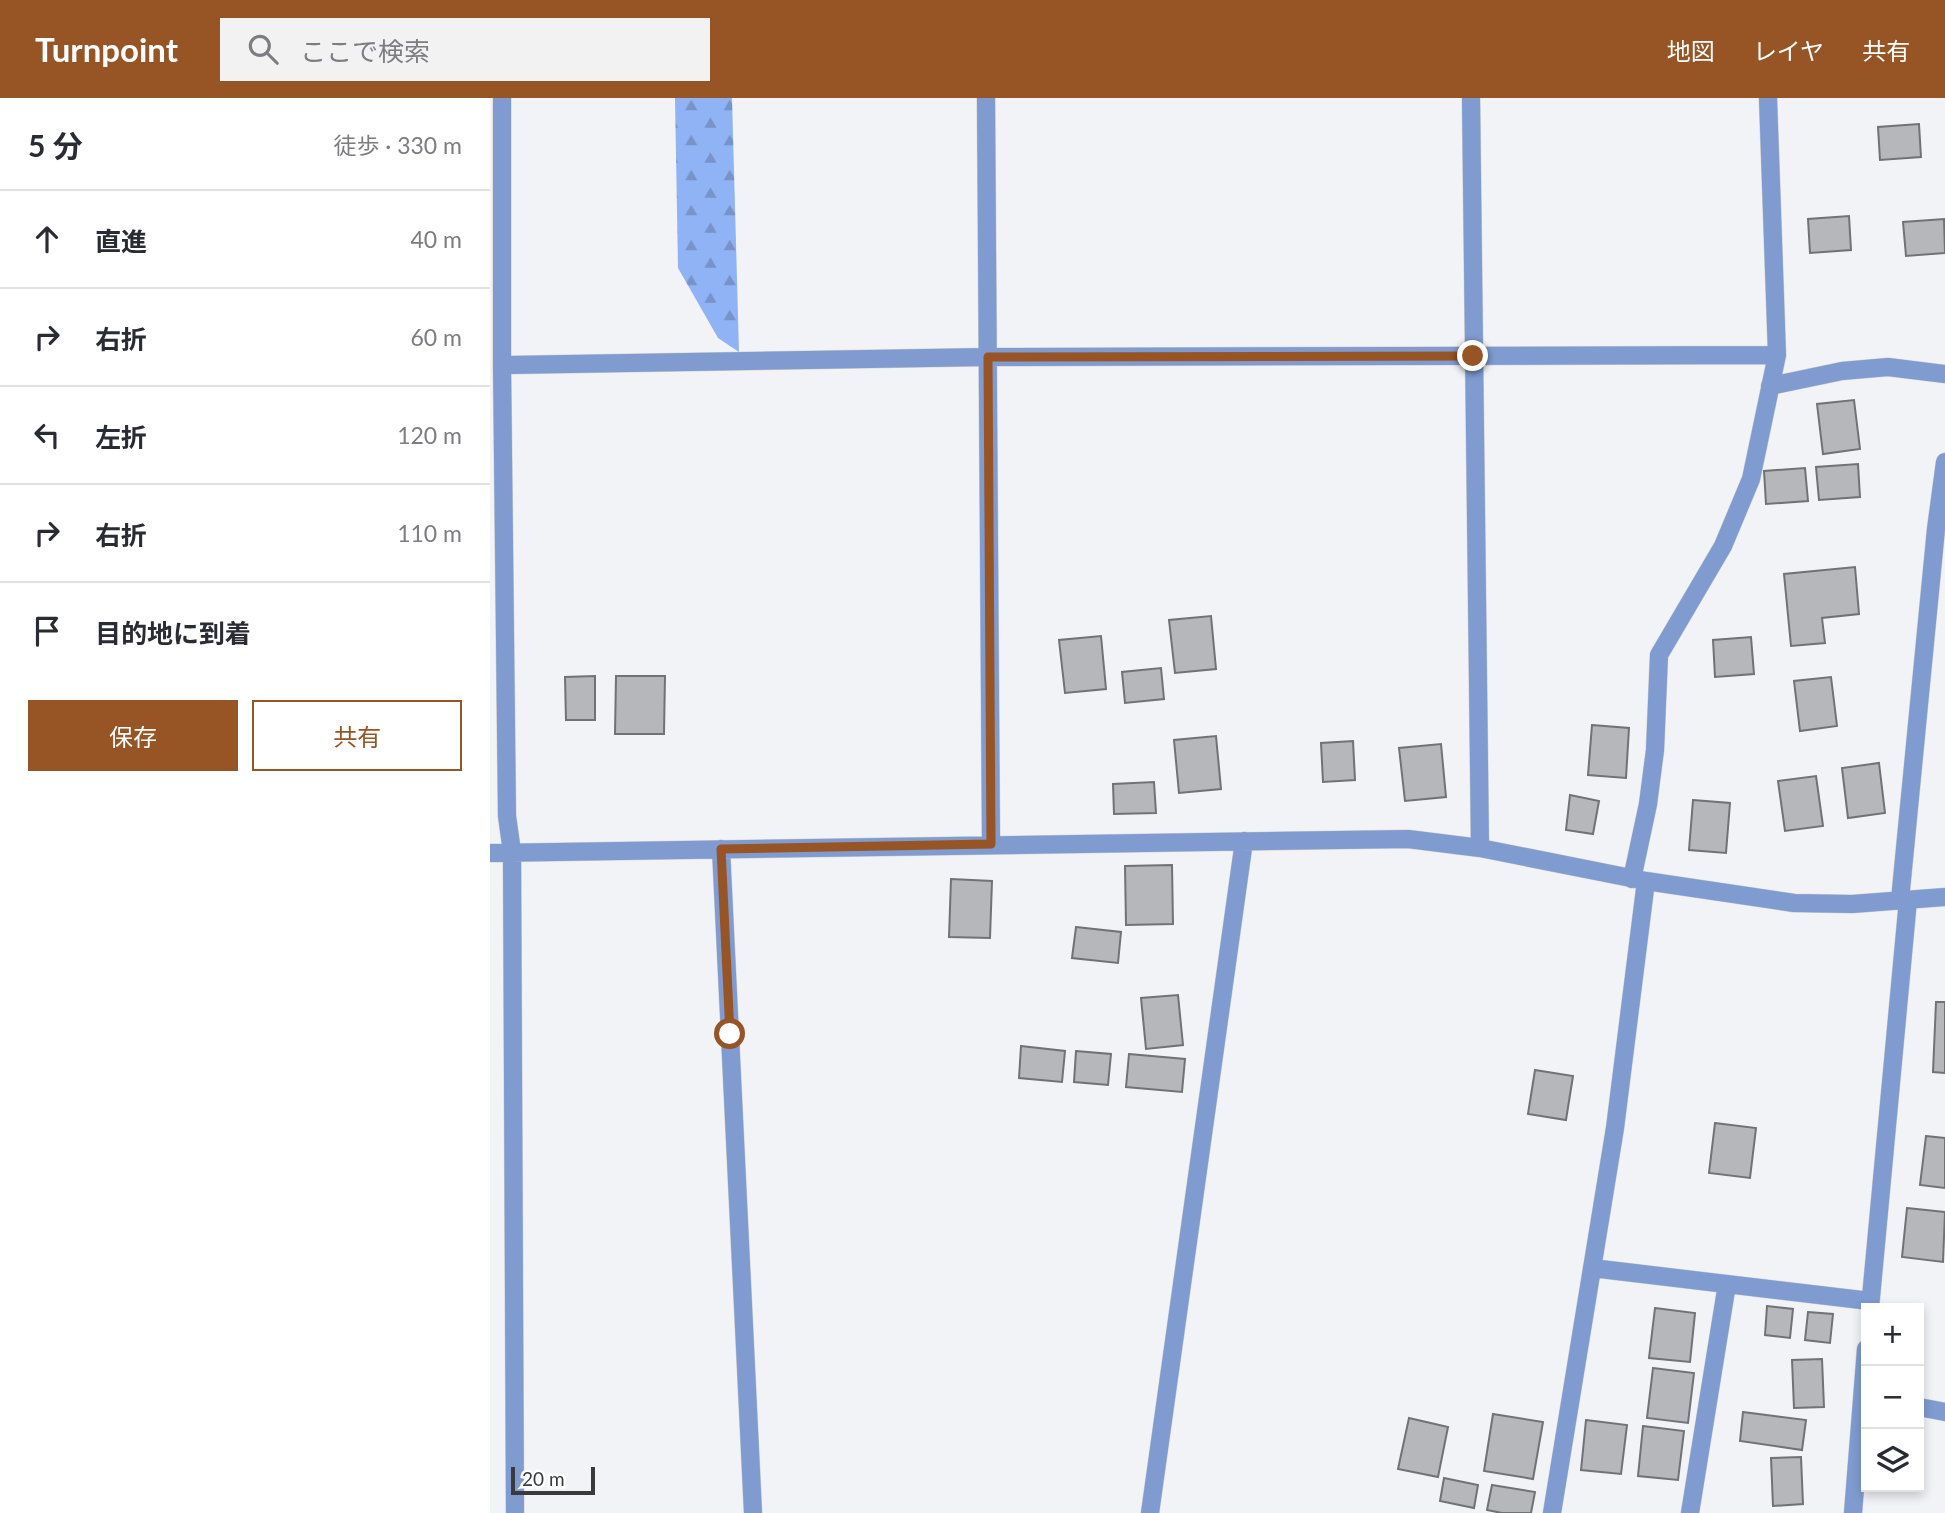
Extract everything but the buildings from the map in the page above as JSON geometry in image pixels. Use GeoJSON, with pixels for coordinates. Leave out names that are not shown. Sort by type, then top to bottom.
{"type":"FeatureCollection","features":[{"type":"Feature","properties":{"kind":"street"},"geometry":{"type":"LineString","coordinates":[[502,98],[507,816],[512,852],[515,1513]]}},
{"type":"Feature","properties":{"kind":"street"},"geometry":{"type":"LineString","coordinates":[[986,98],[991,844]]}},
{"type":"Feature","properties":{"kind":"street"},"geometry":{"type":"LineString","coordinates":[[1471,98],[1480,848]]}},
{"type":"Feature","properties":{"kind":"street"},"geometry":{"type":"LineString","coordinates":[[1552,1513],[1615,1128],[1639,880],[1655,750],[1659,655],[1723,546],[1751,479],[1777,355],[1768,98]]}},
{"type":"Feature","properties":{"kind":"street"},"geometry":{"type":"LineString","coordinates":[[502,365],[988,357],[1777,355]]}},
{"type":"Feature","properties":{"kind":"street"},"geometry":{"type":"LineString","coordinates":[[1770,386],[1842,370],[1888,367],[1945,374]]}},
{"type":"Feature","properties":{"kind":"street"},"geometry":{"type":"LineString","coordinates":[[1870,1303],[1936,529],[1945,462]]}},
{"type":"Feature","properties":{"kind":"street"},"geometry":{"type":"LineString","coordinates":[[490,853],[1408,839],[1480,848],[1639,880],[1794,903],[1852,904],[1945,897]]}},
{"type":"Feature","properties":{"kind":"street"},"geometry":{"type":"LineString","coordinates":[[1150,1513],[1244,841]]}},
{"type":"Feature","properties":{"kind":"street"},"geometry":{"type":"LineString","coordinates":[[721,849],[753,1513]]}},
{"type":"Feature","properties":{"kind":"street"},"geometry":{"type":"LineString","coordinates":[[1592,1268],[1861,1304]]}},
{"type":"Feature","properties":{"kind":"street"},"geometry":{"type":"LineString","coordinates":[[1690,1513],[1727,1284]]}},
{"type":"Feature","properties":{"kind":"street"},"geometry":{"type":"LineString","coordinates":[[1924,1407],[1945,1412]]}},
{"type":"Feature","properties":{"kind":"street"},"geometry":{"type":"LineString","coordinates":[[1853,1513],[1861,1428]]}},
{"type":"Feature","properties":{"kind":"green space"},"geometry":{"type":"Polygon","coordinates":[[[675,98],[732,98],[739,352],[718,338],[678,268],[675,98]]]}},
{"type":"Feature","properties":{"kind":"route"},"geometry":{"type":"LineString","coordinates":[[730,1034],[721,849],[991,844],[988,357],[1473,356]]}}]}
